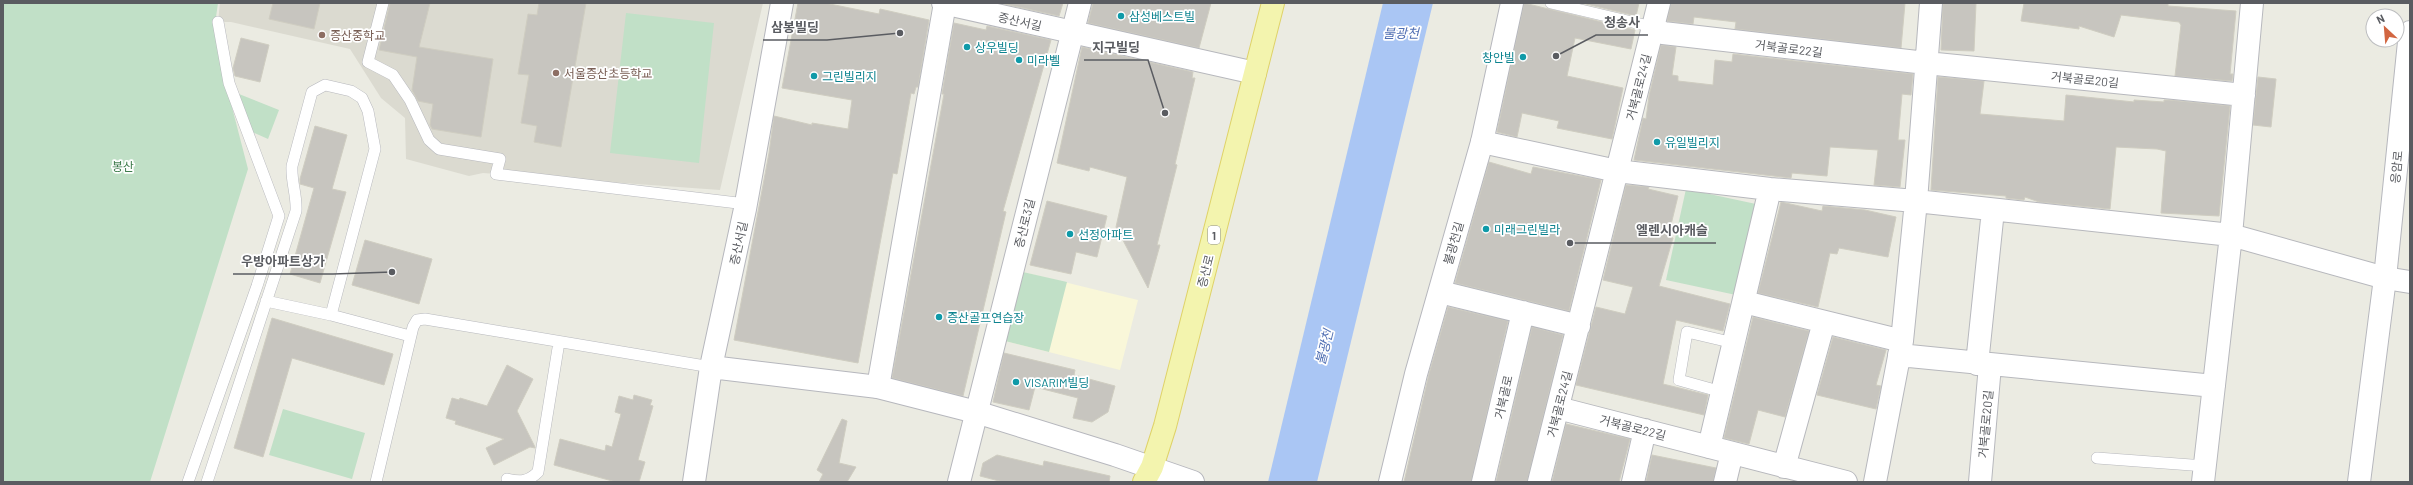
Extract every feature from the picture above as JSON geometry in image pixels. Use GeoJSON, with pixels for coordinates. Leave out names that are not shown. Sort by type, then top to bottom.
{"type":"FeatureCollection","features":[{"type":"Feature","properties":{"kind":"main road","name":"증산로"},"geometry":{"type":"LineString","coordinates":[[1149,477],[1166,426],[1273,3]]}},
{"type":"Feature","properties":{"kind":"street","name":"증산서길"},"geometry":{"type":"LineString","coordinates":[[694,482],[711,367],[746,204],[782,3]]}},
{"type":"Feature","properties":{"kind":"street","name":"증산서길"},"geometry":{"type":"LineString","coordinates":[[944,3],[1073,34]]}},
{"type":"Feature","properties":{"kind":"street"},"geometry":{"type":"LineString","coordinates":[[878,387],[944,3]]}},
{"type":"Feature","properties":{"kind":"street","name":"증산로3길"},"geometry":{"type":"LineString","coordinates":[[959,482],[1080,3]]}},
{"type":"Feature","properties":{"kind":"street","name":"불광천길"},"geometry":{"type":"LineString","coordinates":[[1390,482],[1416,374],[1482,142],[1512,3]]}},
{"type":"Feature","properties":{"kind":"street","name":"거북골로24길"},"geometry":{"type":"LineString","coordinates":[[1539,482],[1658,3]]}},
{"type":"Feature","properties":{"kind":"street"},"geometry":{"type":"LineString","coordinates":[[1876,482],[1900,348],[1916,201],[1931,3]]}},
{"type":"Feature","properties":{"kind":"street"},"geometry":{"type":"LineString","coordinates":[[2204,474],[2231,235],[2252,3]]}},
{"type":"Feature","properties":{"kind":"street","name":"거북골로22길"},"geometry":{"type":"LineString","coordinates":[[1653,27],[1663,33],[1926,63]]}},
{"type":"Feature","properties":{"kind":"street","name":"응암로"},"geometry":{"type":"LineString","coordinates":[[2359,482],[2385,278],[2410,32]]}},
{"type":"Feature","properties":{"kind":"street"},"geometry":{"type":"LineString","coordinates":[[1073,34],[1255,73]]}},
{"type":"Feature","properties":{"kind":"street","name":"거북골로20길"},"geometry":{"type":"LineString","coordinates":[[1926,63],[2244,95]]}},
{"type":"Feature","properties":{"kind":"street"},"geometry":{"type":"LineString","coordinates":[[1482,142],[1617,171],[1770,189],[1916,201],[2231,235],[2385,278],[2410,282]]}},
{"type":"Feature","properties":{"kind":"street"},"geometry":{"type":"LineString","coordinates":[[1709,447],[1770,189]]}},
{"type":"Feature","properties":{"kind":"street","name":"거북골로20길"},"geometry":{"type":"LineString","coordinates":[[1980,482],[1983,365],[1993,210]]}},
{"type":"Feature","properties":{"kind":"street"},"geometry":{"type":"LineString","coordinates":[[1440,292],[1578,326]]}},
{"type":"Feature","properties":{"kind":"street"},"geometry":{"type":"LineString","coordinates":[[1744,302],[1824,322],[1900,348],[1983,365],[2214,386]]}},
{"type":"Feature","properties":{"kind":"street","name":"거북골로"},"geometry":{"type":"LineString","coordinates":[[1483,482],[1523,312]]}},
{"type":"Feature","properties":{"kind":"street"},"geometry":{"type":"LineString","coordinates":[[1784,467],[1824,322]]}},
{"type":"Feature","properties":{"kind":"street"},"geometry":{"type":"LineString","coordinates":[[711,367],[878,387],[976,412],[1149,477],[1192,482]]}},
{"type":"Feature","properties":{"kind":"street","name":"거북골로22길"},"geometry":{"type":"LineString","coordinates":[[1558,408],[1784,467],[1812,478],[1846,482]]}},
{"type":"Feature","properties":{"kind":"street"},"geometry":{"type":"LineString","coordinates":[[1633,482],[1646,430]]}},
{"type":"Feature","properties":{"kind":"street"},"geometry":{"type":"LineString","coordinates":[[1725,482],[1732,453]]}},
{"type":"Feature","properties":{"kind":"lane"},"geometry":{"type":"LineString","coordinates":[[383,3],[368,62],[393,75],[410,100],[429,140],[439,149],[500,159],[496,174],[746,204]]}},
{"type":"Feature","properties":{"kind":"lane"},"geometry":{"type":"LineString","coordinates":[[1550,3],[1653,27]]}},
{"type":"Feature","properties":{"kind":"lane"},"geometry":{"type":"LineString","coordinates":[[188,482],[257,286],[279,216],[228,83],[218,22]]}},
{"type":"Feature","properties":{"kind":"lane"},"geometry":{"type":"LineString","coordinates":[[207,482],[296,211],[297,202],[292,178],[292,166],[304,115],[312,92],[325,85],[351,91],[362,98],[368,111],[375,149],[331,315]]}},
{"type":"Feature","properties":{"kind":"lane"},"geometry":{"type":"LineString","coordinates":[[266,301],[331,315],[410,336]]}},
{"type":"Feature","properties":{"kind":"lane"},"geometry":{"type":"LineString","coordinates":[[376,482],[410,336],[417,320],[424,318],[711,367]]}},
{"type":"Feature","properties":{"kind":"lane"},"geometry":{"type":"LineString","coordinates":[[1722,392],[1679,380],[1687,332],[1734,343]]}},
{"type":"Feature","properties":{"kind":"lane"},"geometry":{"type":"LineString","coordinates":[[507,479],[520,482],[528,480],[538,472],[541,464],[559,342]]}},
{"type":"Feature","properties":{"kind":"lane"},"geometry":{"type":"LineString","coordinates":[[2097,458],[2204,474]]}},
{"type":"Feature","properties":{"kind":"shaded area","name":"서울증산초등학교"},"geometry":{"type":"Polygon","coordinates":[[[220,3],[763,3],[720,190],[483,173],[469,176],[406,159],[405,118],[381,98],[350,49],[231,22],[218,22],[220,3]]]}},
{"type":"Feature","properties":{"kind":"shaded area"},"geometry":{"type":"Polygon","coordinates":[[[1023,272],[1138,300],[1120,370],[1005,341],[1023,272]]]}},
{"type":"Feature","properties":{"kind":"green space","name":"봉산"},"geometry":{"type":"Polygon","coordinates":[[[3,3],[218,3],[215,24],[227,88],[248,169],[150,482],[3,482],[3,3]]]}},
{"type":"Feature","properties":{"kind":"green space"},"geometry":{"type":"Polygon","coordinates":[[[626,13],[714,23],[699,163],[610,153],[626,13]]]}},
{"type":"Feature","properties":{"kind":"green space"},"geometry":{"type":"Polygon","coordinates":[[[239,94],[279,110],[268,139],[250,131],[239,94]]]}},
{"type":"Feature","properties":{"kind":"green space"},"geometry":{"type":"Polygon","coordinates":[[[1686,189],[1756,204],[1736,295],[1666,280],[1686,189]]]}},
{"type":"Feature","properties":{"kind":"green space"},"geometry":{"type":"Polygon","coordinates":[[[1023,272],[1067,282],[1049,352],[1005,341],[1023,272]]]}},
{"type":"Feature","properties":{"kind":"green space"},"geometry":{"type":"Polygon","coordinates":[[[283,409],[365,433],[352,479],[269,455],[283,409]]]}},
{"type":"Feature","properties":{"kind":"water","name":"불광천"},"geometry":{"type":"Polygon","coordinates":[[[1383,3],[1433,3],[1317,482],[1268,482],[1383,3]]]}},
{"type":"Feature","properties":{"kind":"building"},"geometry":{"type":"Polygon","coordinates":[[[273,3],[320,3],[314,29],[269,19],[273,3]]]}},
{"type":"Feature","properties":{"kind":"building"},"geometry":{"type":"Polygon","coordinates":[[[390,3],[430,3],[419,47],[493,59],[481,137],[432,129],[430,125],[433,104],[418,101],[412,90],[417,57],[379,50],[390,3]]]}},
{"type":"Feature","properties":{"kind":"building"},"geometry":{"type":"Polygon","coordinates":[[[539,3],[586,3],[561,147],[534,142],[537,126],[521,123],[529,75],[518,74],[528,14],[537,15],[539,3]]]}},
{"type":"Feature","properties":{"kind":"building"},"geometry":{"type":"Polygon","coordinates":[[[798,3],[825,3],[879,14],[880,9],[929,20],[918,87],[916,87],[914,94],[911,93],[897,174],[893,173],[858,363],[734,340],[769,153],[774,116],[812,125],[812,123],[848,129],[852,100],[782,88],[798,3]]]}},
{"type":"Feature","properties":{"kind":"building"},"geometry":{"type":"Polygon","coordinates":[[[1000,3],[1063,3],[1059,16],[1000,3]]]}},
{"type":"Feature","properties":{"kind":"building"},"geometry":{"type":"Polygon","coordinates":[[[1093,3],[1211,3],[1199,48],[1088,23],[1093,3]]]}},
{"type":"Feature","properties":{"kind":"building"},"geometry":{"type":"Polygon","coordinates":[[[1524,3],[1635,30],[1631,49],[1575,38],[1567,76],[1623,88],[1612,139],[1557,128],[1559,121],[1522,113],[1517,137],[1497,132],[1524,3]]]}},
{"type":"Feature","properties":{"kind":"building"},"geometry":{"type":"Polygon","coordinates":[[[1582,3],[1639,3],[1636,16],[1582,3]]]}},
{"type":"Feature","properties":{"kind":"building"},"geometry":{"type":"Polygon","coordinates":[[[1671,3],[1905,3],[1901,48],[1735,29],[1736,22],[1694,17],[1693,24],[1667,21],[1671,3]]]}},
{"type":"Feature","properties":{"kind":"building"},"geometry":{"type":"Polygon","coordinates":[[[1943,3],[1976,3],[1974,51],[1941,50],[1943,3]]]}},
{"type":"Feature","properties":{"kind":"building"},"geometry":{"type":"Polygon","coordinates":[[[2024,3],[2168,3],[2168,6],[2236,11],[2230,74],[2233,74],[2232,81],[2175,76],[2181,25],[2179,22],[2121,15],[2114,37],[2079,26],[2079,29],[2021,21],[2024,3]]]}},
{"type":"Feature","properties":{"kind":"building"},"geometry":{"type":"Polygon","coordinates":[[[954,23],[986,30],[987,26],[1051,40],[1003,211],[1006,212],[963,396],[892,378],[944,94],[942,94],[954,23]]]}},
{"type":"Feature","properties":{"kind":"building"},"geometry":{"type":"Polygon","coordinates":[[[241,38],[269,45],[260,82],[235,76],[233,68],[241,38]]]}},
{"type":"Feature","properties":{"kind":"building"},"geometry":{"type":"Polygon","coordinates":[[[1661,45],[1676,47],[1672,75],[1678,76],[1678,81],[1713,85],[1715,60],[1732,62],[1733,54],[1913,74],[1911,95],[1902,94],[1898,140],[1905,140],[1900,187],[1874,185],[1878,150],[1830,147],[1827,176],[1792,173],[1791,178],[1634,160],[1643,118],[1646,119],[1649,96],[1661,45]]]}},
{"type":"Feature","properties":{"kind":"building"},"geometry":{"type":"Polygon","coordinates":[[[1082,47],[1193,72],[1192,78],[1195,78],[1175,164],[1177,165],[1157,245],[1160,245],[1148,288],[1116,227],[1127,177],[1090,167],[1089,171],[1057,163],[1082,47]]]}},
{"type":"Feature","properties":{"kind":"building"},"geometry":{"type":"Polygon","coordinates":[[[1938,77],[1984,81],[1980,114],[2064,121],[2066,95],[2134,102],[2134,100],[2164,102],[2164,100],[2169,100],[2230,106],[2219,216],[2161,213],[2166,151],[2157,149],[2116,147],[2110,209],[2039,202],[2025,197],[2024,200],[2006,198],[2006,196],[1931,190],[1938,77]]]}},
{"type":"Feature","properties":{"kind":"building"},"geometry":{"type":"Polygon","coordinates":[[[2258,77],[2276,79],[2271,127],[2253,125],[2258,77]]]}},
{"type":"Feature","properties":{"kind":"building"},"geometry":{"type":"Polygon","coordinates":[[[315,126],[347,135],[332,189],[346,192],[320,283],[290,274],[314,188],[300,184],[300,179],[315,126]]]}},
{"type":"Feature","properties":{"kind":"building"},"geometry":{"type":"Polygon","coordinates":[[[1489,162],[1531,174],[1533,167],[1601,180],[1569,311],[1455,283],[1489,162]]]}},
{"type":"Feature","properties":{"kind":"building"},"geometry":{"type":"Polygon","coordinates":[[[1626,185],[1649,187],[1648,189],[1678,196],[1668,237],[1673,238],[1659,286],[1730,304],[1723,331],[1676,320],[1663,384],[1708,395],[1704,415],[1576,385],[1596,307],[1625,314],[1633,287],[1603,280],[1626,185]]]}},
{"type":"Feature","properties":{"kind":"building","name":"선정아파트"},"geometry":{"type":"Polygon","coordinates":[[[1047,201],[1107,216],[1097,257],[1076,252],[1071,274],[1030,265],[1047,201]]]}},
{"type":"Feature","properties":{"kind":"building"},"geometry":{"type":"Polygon","coordinates":[[[1781,202],[1822,211],[1823,206],[1865,210],[1896,217],[1888,257],[1839,248],[1837,254],[1830,253],[1818,307],[1758,293],[1781,202]]]}},
{"type":"Feature","properties":{"kind":"building"},"geometry":{"type":"Polygon","coordinates":[[[365,240],[432,259],[419,304],[352,285],[365,240]]]}},
{"type":"Feature","properties":{"kind":"building"},"geometry":{"type":"Polygon","coordinates":[[[1448,307],[1508,321],[1471,482],[1404,482],[1429,374],[1448,307]]]}},
{"type":"Feature","properties":{"kind":"building"},"geometry":{"type":"Polygon","coordinates":[[[1753,317],[1809,331],[1785,417],[1758,410],[1749,444],[1724,438],[1753,317]]]}},
{"type":"Feature","properties":{"kind":"building"},"geometry":{"type":"Polygon","coordinates":[[[272,318],[393,354],[384,385],[292,358],[263,457],[234,448],[272,318]]]}},
{"type":"Feature","properties":{"kind":"building"},"geometry":{"type":"Polygon","coordinates":[[[1532,327],[1563,335],[1527,482],[1496,482],[1532,327]]]}},
{"type":"Feature","properties":{"kind":"building"},"geometry":{"type":"Polygon","coordinates":[[[1833,337],[1886,350],[1876,385],[1881,386],[1876,409],[1817,395],[1833,337]]]}},
{"type":"Feature","properties":{"kind":"building"},"geometry":{"type":"Polygon","coordinates":[[[1004,353],[1075,370],[1074,375],[1115,386],[1108,412],[1092,422],[1073,418],[1078,398],[1035,387],[1029,410],[993,402],[1004,353]]]}},
{"type":"Feature","properties":{"kind":"building"},"geometry":{"type":"Polygon","coordinates":[[[507,365],[533,379],[517,411],[535,448],[530,447],[494,465],[486,448],[504,439],[455,424],[456,421],[446,418],[452,398],[459,400],[460,398],[487,406],[507,365]]]}},
{"type":"Feature","properties":{"kind":"building"},"geometry":{"type":"Polygon","coordinates":[[[634,395],[652,400],[650,405],[653,406],[638,460],[645,462],[639,482],[616,482],[554,465],[560,439],[605,451],[606,445],[612,447],[621,414],[615,412],[619,396],[633,400],[634,395]]]}},
{"type":"Feature","properties":{"kind":"building"},"geometry":{"type":"Polygon","coordinates":[[[842,419],[847,421],[839,463],[856,467],[847,482],[819,482],[823,474],[817,470],[842,419]]]}},
{"type":"Feature","properties":{"kind":"building"},"geometry":{"type":"Polygon","coordinates":[[[1566,424],[1630,439],[1619,482],[1552,482],[1566,424]]]}},
{"type":"Feature","properties":{"kind":"building"},"geometry":{"type":"Polygon","coordinates":[[[997,455],[1043,466],[1044,461],[1110,476],[1109,482],[1003,482],[980,476],[983,463],[997,455]]]}},
{"type":"Feature","properties":{"kind":"building"},"geometry":{"type":"Polygon","coordinates":[[[1652,455],[1716,468],[1713,482],[1646,482],[1652,455]]]}},
{"type":"Feature","properties":{"kind":"place","name":"삼성베스트빌"},"geometry":{"type":"Point","coordinates":[1121,16]}},
{"type":"Feature","properties":{"kind":"place","name":"삼봉빌딩"},"geometry":{"type":"Point","coordinates":[900,33]}},
{"type":"Feature","properties":{"kind":"place","name":"증산중학교"},"geometry":{"type":"Point","coordinates":[322,35]}},
{"type":"Feature","properties":{"kind":"place","name":"상우빌딩"},"geometry":{"type":"Point","coordinates":[967,47]}},
{"type":"Feature","properties":{"kind":"place","name":"청송사"},"geometry":{"type":"Point","coordinates":[1556,56]}},
{"type":"Feature","properties":{"kind":"place","name":"창안빌"},"geometry":{"type":"Point","coordinates":[1523,57]}},
{"type":"Feature","properties":{"kind":"place","name":"미라벨"},"geometry":{"type":"Point","coordinates":[1019,60]}},
{"type":"Feature","properties":{"kind":"place","name":"서울증산초등학교"},"geometry":{"type":"Point","coordinates":[556,73]}},
{"type":"Feature","properties":{"kind":"place","name":"그린빌리지"},"geometry":{"type":"Point","coordinates":[814,76]}},
{"type":"Feature","properties":{"kind":"place","name":"지구빌딩"},"geometry":{"type":"Point","coordinates":[1165,113]}},
{"type":"Feature","properties":{"kind":"place","name":"유일빌리지"},"geometry":{"type":"Point","coordinates":[1657,142]}},
{"type":"Feature","properties":{"kind":"place","name":"미래그린빌라"},"geometry":{"type":"Point","coordinates":[1486,229]}},
{"type":"Feature","properties":{"kind":"place","name":"선정아파트"},"geometry":{"type":"Point","coordinates":[1070,234]}},
{"type":"Feature","properties":{"kind":"place","name":"엘렌시아캐슬"},"geometry":{"type":"Point","coordinates":[1570,243]}},
{"type":"Feature","properties":{"kind":"place","name":"우방아파트상가"},"geometry":{"type":"Point","coordinates":[392,272]}},
{"type":"Feature","properties":{"kind":"place","name":"증산골프연습장"},"geometry":{"type":"Point","coordinates":[939,317]}},
{"type":"Feature","properties":{"kind":"place","name":"VISARIM빌딩"},"geometry":{"type":"Point","coordinates":[1016,382]}}]}
